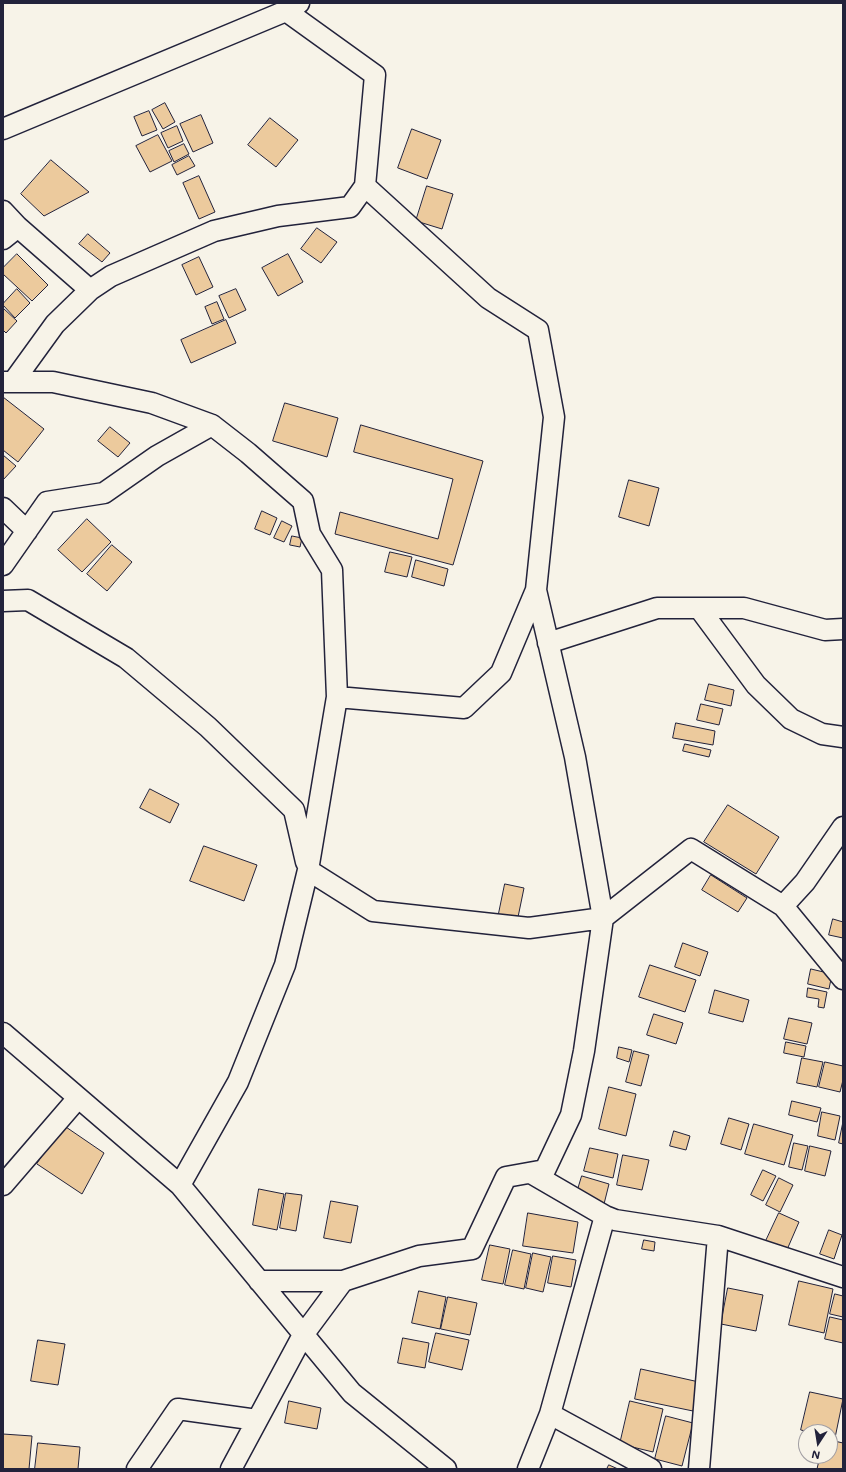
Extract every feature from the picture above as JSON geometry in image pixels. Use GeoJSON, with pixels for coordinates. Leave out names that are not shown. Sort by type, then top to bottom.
{"type":"FeatureCollection","features":[{"type":"Feature","properties":{"kind":"street"},"geometry":{"type":"LineString","coordinates":[[3,129],[293,7],[375,75],[365,186],[350,207],[278,216],[214,231],[111,276],[90,290],[55,324],[8,382]]}},
{"type":"Feature","properties":{"kind":"street"},"geometry":{"type":"LineString","coordinates":[[337,697],[464,708],[500,673],[536,590],[554,417],[538,330],[488,298],[365,186]]}},
{"type":"Feature","properties":{"kind":"street"},"geometry":{"type":"LineString","coordinates":[[3,211],[11,233],[90,290]]}},
{"type":"Feature","properties":{"kind":"street"},"geometry":{"type":"LineString","coordinates":[[8,382],[53,382],[144,401],[212,425],[248,453],[303,501],[310,534],[332,570],[337,697],[308,870],[285,965],[238,1082],[180,1185]]}},
{"type":"Feature","properties":{"kind":"street"},"geometry":{"type":"LineString","coordinates":[[3,565],[47,502],[104,493],[157,456],[212,425]]}},
{"type":"Feature","properties":{"kind":"street"},"geometry":{"type":"LineString","coordinates":[[3,508],[27,531]]}},
{"type":"Feature","properties":{"kind":"street"},"geometry":{"type":"LineString","coordinates":[[259,1281],[343,1281],[419,1256],[472,1248],[506,1177],[545,1170],[571,1115],[584,1051],[603,918],[575,757],[536,590]]}},
{"type":"Feature","properties":{"kind":"street"},"geometry":{"type":"LineString","coordinates":[[3,601],[28,600],[126,658],[208,727],[294,810],[308,870],[373,911],[529,928],[603,918],[691,849],[783,906],[843,979]]}},
{"type":"Feature","properties":{"kind":"street"},"geometry":{"type":"LineString","coordinates":[[548,643],[657,608],[744,608],[825,630],[843,629]]}},
{"type":"Feature","properties":{"kind":"street"},"geometry":{"type":"LineString","coordinates":[[699,608],[756,685],[791,719],[822,734],[843,737]]}},
{"type":"Feature","properties":{"kind":"street"},"geometry":{"type":"LineString","coordinates":[[783,906],[805,882],[843,826]]}},
{"type":"Feature","properties":{"kind":"street"},"geometry":{"type":"LineString","coordinates":[[3,1034],[180,1185],[352,1393],[446,1469]]}},
{"type":"Feature","properties":{"kind":"street"},"geometry":{"type":"LineString","coordinates":[[3,1185],[78,1098]]}},
{"type":"Feature","properties":{"kind":"street"},"geometry":{"type":"LineString","coordinates":[[531,1173],[605,1216],[615,1220],[718,1236],[843,1277]]}},
{"type":"Feature","properties":{"kind":"street"},"geometry":{"type":"LineString","coordinates":[[528,1469],[550,1414],[605,1216]]}},
{"type":"Feature","properties":{"kind":"street"},"geometry":{"type":"LineString","coordinates":[[699,1469],[718,1236]]}},
{"type":"Feature","properties":{"kind":"street"},"geometry":{"type":"LineString","coordinates":[[236,1468],[257,1420],[304,1335],[343,1281]]}},
{"type":"Feature","properties":{"kind":"street"},"geometry":{"type":"LineString","coordinates":[[137,1469],[178,1409],[257,1420]]}},
{"type":"Feature","properties":{"kind":"street"},"geometry":{"type":"LineString","coordinates":[[550,1414],[651,1469]]}},
{"type":"Feature","properties":{"kind":"building"},"geometry":{"type":"Polygon","coordinates":[[[165,103],[175,122],[163,129],[152,110],[165,103]]]}},
{"type":"Feature","properties":{"kind":"building"},"geometry":{"type":"Polygon","coordinates":[[[149,111],[157,130],[142,136],[134,117],[149,111]]]}},
{"type":"Feature","properties":{"kind":"building"},"geometry":{"type":"Polygon","coordinates":[[[201,115],[213,143],[193,152],[180,124],[201,115]]]}},
{"type":"Feature","properties":{"kind":"building"},"geometry":{"type":"Polygon","coordinates":[[[270,118],[298,140],[276,167],[248,145],[270,118]]]}},
{"type":"Feature","properties":{"kind":"building"},"geometry":{"type":"Polygon","coordinates":[[[177,126],[183,141],[168,148],[161,133],[177,126]]]}},
{"type":"Feature","properties":{"kind":"building"},"geometry":{"type":"Polygon","coordinates":[[[412,129],[441,140],[427,179],[398,168],[412,129]]]}},
{"type":"Feature","properties":{"kind":"building"},"geometry":{"type":"Polygon","coordinates":[[[158,135],[172,161],[150,172],[136,146],[158,135]]]}},
{"type":"Feature","properties":{"kind":"building"},"geometry":{"type":"Polygon","coordinates":[[[184,144],[189,154],[174,162],[169,151],[184,144]]]}},
{"type":"Feature","properties":{"kind":"building"},"geometry":{"type":"Polygon","coordinates":[[[189,156],[195,166],[177,175],[172,165],[189,156]]]}},
{"type":"Feature","properties":{"kind":"building"},"geometry":{"type":"Polygon","coordinates":[[[51,160],[89,192],[44,216],[21,194],[51,160]]]}},
{"type":"Feature","properties":{"kind":"building"},"geometry":{"type":"Polygon","coordinates":[[[199,176],[215,212],[199,219],[183,183],[199,176]]]}},
{"type":"Feature","properties":{"kind":"building"},"geometry":{"type":"Polygon","coordinates":[[[427,186],[453,194],[442,229],[416,221],[427,186]]]}},
{"type":"Feature","properties":{"kind":"building"},"geometry":{"type":"Polygon","coordinates":[[[317,228],[337,242],[321,263],[301,249],[317,228]]]}},
{"type":"Feature","properties":{"kind":"building"},"geometry":{"type":"Polygon","coordinates":[[[88,234],[110,253],[102,262],[79,244],[88,234]]]}},
{"type":"Feature","properties":{"kind":"building"},"geometry":{"type":"Polygon","coordinates":[[[17,254],[48,285],[32,301],[3,274],[3,268],[17,254]]]}},
{"type":"Feature","properties":{"kind":"building"},"geometry":{"type":"Polygon","coordinates":[[[288,254],[303,282],[278,296],[262,268],[288,254]]]}},
{"type":"Feature","properties":{"kind":"building"},"geometry":{"type":"Polygon","coordinates":[[[199,257],[213,287],[196,295],[182,265],[199,257]]]}},
{"type":"Feature","properties":{"kind":"building"},"geometry":{"type":"Polygon","coordinates":[[[17,289],[30,303],[15,318],[3,304],[17,289]]]}},
{"type":"Feature","properties":{"kind":"building"},"geometry":{"type":"Polygon","coordinates":[[[236,289],[246,310],[229,318],[219,296],[236,289]]]}},
{"type":"Feature","properties":{"kind":"building"},"geometry":{"type":"Polygon","coordinates":[[[217,302],[224,319],[212,324],[205,307],[217,302]]]}},
{"type":"Feature","properties":{"kind":"building"},"geometry":{"type":"Polygon","coordinates":[[[3,308],[17,321],[6,333],[3,330],[3,308]]]}},
{"type":"Feature","properties":{"kind":"building"},"geometry":{"type":"Polygon","coordinates":[[[226,320],[236,343],[191,363],[181,340],[226,320]]]}},
{"type":"Feature","properties":{"kind":"building"},"geometry":{"type":"Polygon","coordinates":[[[3,397],[44,429],[18,462],[3,450],[3,397]]]}},
{"type":"Feature","properties":{"kind":"building"},"geometry":{"type":"Polygon","coordinates":[[[285,403],[338,418],[327,457],[273,441],[285,403]]]}},
{"type":"Feature","properties":{"kind":"building"},"geometry":{"type":"Polygon","coordinates":[[[361,425],[483,461],[453,565],[335,534],[340,512],[438,539],[453,479],[354,452],[361,425]]]}},
{"type":"Feature","properties":{"kind":"building"},"geometry":{"type":"Polygon","coordinates":[[[110,427],[130,443],[118,457],[98,441],[110,427]]]}},
{"type":"Feature","properties":{"kind":"building"},"geometry":{"type":"Polygon","coordinates":[[[3,455],[16,466],[3,480],[3,455]]]}},
{"type":"Feature","properties":{"kind":"building"},"geometry":{"type":"Polygon","coordinates":[[[629,480],[659,488],[649,526],[619,517],[629,480]]]}},
{"type":"Feature","properties":{"kind":"building"},"geometry":{"type":"Polygon","coordinates":[[[262,511],[277,518],[270,535],[255,529],[262,511]]]}},
{"type":"Feature","properties":{"kind":"building"},"geometry":{"type":"Polygon","coordinates":[[[87,519],[111,542],[82,572],[58,550],[87,519]]]}},
{"type":"Feature","properties":{"kind":"building"},"geometry":{"type":"Polygon","coordinates":[[[282,521],[292,526],[284,542],[274,538],[282,521]]]}},
{"type":"Feature","properties":{"kind":"building"},"geometry":{"type":"Polygon","coordinates":[[[292,536],[302,538],[300,547],[290,545],[292,536]]]}},
{"type":"Feature","properties":{"kind":"building"},"geometry":{"type":"Polygon","coordinates":[[[112,545],[132,562],[107,591],[87,574],[112,545]]]}},
{"type":"Feature","properties":{"kind":"building"},"geometry":{"type":"Polygon","coordinates":[[[390,552],[412,557],[407,577],[385,572],[390,552]]]}},
{"type":"Feature","properties":{"kind":"building"},"geometry":{"type":"Polygon","coordinates":[[[416,560],[448,569],[444,586],[412,577],[416,560]]]}},
{"type":"Feature","properties":{"kind":"building"},"geometry":{"type":"Polygon","coordinates":[[[709,684],[734,690],[731,706],[705,700],[709,684]]]}},
{"type":"Feature","properties":{"kind":"building"},"geometry":{"type":"Polygon","coordinates":[[[701,704],[723,709],[719,725],[697,720],[701,704]]]}},
{"type":"Feature","properties":{"kind":"building"},"geometry":{"type":"Polygon","coordinates":[[[676,723],[715,731],[713,745],[673,738],[676,723]]]}},
{"type":"Feature","properties":{"kind":"building"},"geometry":{"type":"Polygon","coordinates":[[[685,744],[711,750],[709,757],[683,751],[685,744]]]}},
{"type":"Feature","properties":{"kind":"building"},"geometry":{"type":"Polygon","coordinates":[[[150,789],[179,804],[170,823],[140,808],[150,789]]]}},
{"type":"Feature","properties":{"kind":"building"},"geometry":{"type":"Polygon","coordinates":[[[728,805],[779,837],[756,874],[704,842],[728,805]]]}},
{"type":"Feature","properties":{"kind":"building"},"geometry":{"type":"Polygon","coordinates":[[[204,846],[257,865],[244,901],[190,881],[204,846]]]}},
{"type":"Feature","properties":{"kind":"building"},"geometry":{"type":"Polygon","coordinates":[[[711,875],[747,898],[738,912],[702,890],[711,875]]]}},
{"type":"Feature","properties":{"kind":"building"},"geometry":{"type":"Polygon","coordinates":[[[505,884],[524,888],[517,922],[498,918],[505,884]]]}},
{"type":"Feature","properties":{"kind":"building"},"geometry":{"type":"Polygon","coordinates":[[[833,919],[843,922],[843,938],[829,935],[833,919]]]}},
{"type":"Feature","properties":{"kind":"building"},"geometry":{"type":"Polygon","coordinates":[[[683,943],[708,952],[700,976],[675,967],[683,943]]]}},
{"type":"Feature","properties":{"kind":"building"},"geometry":{"type":"Polygon","coordinates":[[[650,965],[696,980],[685,1012],[639,997],[650,965]]]}},
{"type":"Feature","properties":{"kind":"building"},"geometry":{"type":"Polygon","coordinates":[[[811,969],[832,974],[829,989],[808,984],[811,969]]]}},
{"type":"Feature","properties":{"kind":"building"},"geometry":{"type":"Polygon","coordinates":[[[808,988],[827,992],[824,1008],[818,1007],[819,999],[807,997],[808,988]]]}},
{"type":"Feature","properties":{"kind":"building"},"geometry":{"type":"Polygon","coordinates":[[[715,990],[749,1000],[743,1022],[709,1013],[715,990]]]}},
{"type":"Feature","properties":{"kind":"building"},"geometry":{"type":"Polygon","coordinates":[[[654,1014],[683,1023],[676,1044],[647,1035],[654,1014]]]}},
{"type":"Feature","properties":{"kind":"building"},"geometry":{"type":"Polygon","coordinates":[[[789,1018],[812,1023],[807,1044],[784,1039],[789,1018]]]}},
{"type":"Feature","properties":{"kind":"building"},"geometry":{"type":"Polygon","coordinates":[[[786,1042],[806,1046],[804,1057],[784,1053],[786,1042]]]}},
{"type":"Feature","properties":{"kind":"building"},"geometry":{"type":"Polygon","coordinates":[[[619,1047],[632,1050],[629,1062],[617,1058],[619,1047]]]}},
{"type":"Feature","properties":{"kind":"building"},"geometry":{"type":"Polygon","coordinates":[[[634,1051],[649,1055],[641,1086],[626,1082],[634,1051]]]}},
{"type":"Feature","properties":{"kind":"building"},"geometry":{"type":"Polygon","coordinates":[[[802,1058],[823,1062],[817,1087],[797,1083],[802,1058]]]}},
{"type":"Feature","properties":{"kind":"building"},"geometry":{"type":"Polygon","coordinates":[[[825,1062],[843,1066],[843,1080],[840,1092],[819,1087],[825,1062]]]}},
{"type":"Feature","properties":{"kind":"building"},"geometry":{"type":"Polygon","coordinates":[[[609,1087],[636,1094],[626,1136],[599,1129],[609,1087]]]}},
{"type":"Feature","properties":{"kind":"building"},"geometry":{"type":"Polygon","coordinates":[[[792,1101],[821,1108],[817,1122],[789,1115],[792,1101]]]}},
{"type":"Feature","properties":{"kind":"building"},"geometry":{"type":"Polygon","coordinates":[[[822,1112],[840,1116],[835,1140],[818,1136],[822,1112]]]}},
{"type":"Feature","properties":{"kind":"building"},"geometry":{"type":"Polygon","coordinates":[[[729,1118],[749,1124],[741,1150],[721,1144],[729,1118]]]}},
{"type":"Feature","properties":{"kind":"building"},"geometry":{"type":"Polygon","coordinates":[[[843,1122],[843,1144],[839,1143],[843,1122]]]}},
{"type":"Feature","properties":{"kind":"building"},"geometry":{"type":"Polygon","coordinates":[[[754,1124],[793,1135],[784,1165],[745,1154],[754,1124]]]}},
{"type":"Feature","properties":{"kind":"building"},"geometry":{"type":"Polygon","coordinates":[[[63,1125],[104,1153],[82,1194],[37,1164],[63,1125]]]}},
{"type":"Feature","properties":{"kind":"building"},"geometry":{"type":"Polygon","coordinates":[[[674,1131],[690,1136],[686,1150],[670,1146],[674,1131]]]}},
{"type":"Feature","properties":{"kind":"building"},"geometry":{"type":"Polygon","coordinates":[[[794,1143],[808,1146],[802,1170],[789,1167],[794,1143]]]}},
{"type":"Feature","properties":{"kind":"building"},"geometry":{"type":"Polygon","coordinates":[[[810,1146],[831,1151],[825,1176],[805,1171],[810,1146]]]}},
{"type":"Feature","properties":{"kind":"building"},"geometry":{"type":"Polygon","coordinates":[[[590,1148],[618,1154],[613,1178],[584,1171],[590,1148]]]}},
{"type":"Feature","properties":{"kind":"building"},"geometry":{"type":"Polygon","coordinates":[[[623,1155],[649,1160],[642,1190],[617,1185],[623,1155]]]}},
{"type":"Feature","properties":{"kind":"building"},"geometry":{"type":"Polygon","coordinates":[[[763,1170],[776,1176],[763,1201],[751,1195],[763,1170]]]}},
{"type":"Feature","properties":{"kind":"building"},"geometry":{"type":"Polygon","coordinates":[[[582,1176],[609,1184],[604,1204],[576,1196],[582,1176]]]}},
{"type":"Feature","properties":{"kind":"building"},"geometry":{"type":"Polygon","coordinates":[[[779,1178],[793,1185],[780,1212],[766,1205],[779,1178]]]}},
{"type":"Feature","properties":{"kind":"building"},"geometry":{"type":"Polygon","coordinates":[[[259,1189],[284,1194],[277,1230],[253,1225],[259,1189]]]}},
{"type":"Feature","properties":{"kind":"building"},"geometry":{"type":"Polygon","coordinates":[[[286,1193],[302,1195],[296,1231],[280,1228],[286,1193]]]}},
{"type":"Feature","properties":{"kind":"building"},"geometry":{"type":"Polygon","coordinates":[[[331,1201],[358,1206],[351,1243],[324,1238],[331,1201]]]}},
{"type":"Feature","properties":{"kind":"building"},"geometry":{"type":"Polygon","coordinates":[[[528,1213],[578,1222],[573,1253],[523,1246],[528,1213]]]}},
{"type":"Feature","properties":{"kind":"building"},"geometry":{"type":"Polygon","coordinates":[[[779,1213],[799,1222],[786,1252],[765,1243],[779,1213]]]}},
{"type":"Feature","properties":{"kind":"building"},"geometry":{"type":"Polygon","coordinates":[[[829,1230],[842,1235],[834,1259],[820,1254],[829,1230]]]}},
{"type":"Feature","properties":{"kind":"building"},"geometry":{"type":"Polygon","coordinates":[[[644,1240],[655,1242],[654,1251],[642,1249],[644,1240]]]}},
{"type":"Feature","properties":{"kind":"building"},"geometry":{"type":"Polygon","coordinates":[[[490,1245],[510,1249],[503,1284],[482,1280],[490,1245]]]}},
{"type":"Feature","properties":{"kind":"building"},"geometry":{"type":"Polygon","coordinates":[[[513,1250],[531,1254],[524,1289],[505,1285],[513,1250]]]}},
{"type":"Feature","properties":{"kind":"building"},"geometry":{"type":"Polygon","coordinates":[[[533,1253],[551,1257],[543,1292],[526,1288],[533,1253]]]}},
{"type":"Feature","properties":{"kind":"building"},"geometry":{"type":"Polygon","coordinates":[[[553,1256],[576,1260],[571,1287],[548,1283],[553,1256]]]}},
{"type":"Feature","properties":{"kind":"building"},"geometry":{"type":"Polygon","coordinates":[[[799,1281],[833,1289],[824,1333],[789,1325],[799,1281]]]}},
{"type":"Feature","properties":{"kind":"building"},"geometry":{"type":"Polygon","coordinates":[[[728,1288],[763,1295],[756,1331],[721,1324],[728,1288]]]}},
{"type":"Feature","properties":{"kind":"building"},"geometry":{"type":"Polygon","coordinates":[[[419,1291],[446,1297],[440,1329],[412,1323],[419,1291]]]}},
{"type":"Feature","properties":{"kind":"building"},"geometry":{"type":"Polygon","coordinates":[[[835,1294],[843,1296],[843,1317],[830,1314],[835,1294]]]}},
{"type":"Feature","properties":{"kind":"building"},"geometry":{"type":"Polygon","coordinates":[[[448,1297],[477,1303],[470,1335],[441,1329],[448,1297]]]}},
{"type":"Feature","properties":{"kind":"building"},"geometry":{"type":"Polygon","coordinates":[[[830,1317],[843,1320],[843,1343],[825,1339],[830,1317]]]}},
{"type":"Feature","properties":{"kind":"building"},"geometry":{"type":"Polygon","coordinates":[[[436,1333],[469,1340],[462,1370],[429,1362],[436,1333]]]}},
{"type":"Feature","properties":{"kind":"building"},"geometry":{"type":"Polygon","coordinates":[[[403,1338],[429,1343],[425,1368],[398,1363],[403,1338]]]}},
{"type":"Feature","properties":{"kind":"building"},"geometry":{"type":"Polygon","coordinates":[[[38,1340],[65,1344],[58,1385],[31,1381],[38,1340]]]}},
{"type":"Feature","properties":{"kind":"building"},"geometry":{"type":"Polygon","coordinates":[[[641,1369],[699,1382],[693,1411],[635,1399],[641,1369]]]}},
{"type":"Feature","properties":{"kind":"building"},"geometry":{"type":"Polygon","coordinates":[[[810,1392],[843,1399],[838,1424],[802,1424],[810,1392]]]}},
{"type":"Feature","properties":{"kind":"building"},"geometry":{"type":"Polygon","coordinates":[[[289,1401],[321,1408],[317,1429],[285,1423],[289,1401]]]}},
{"type":"Feature","properties":{"kind":"building"},"geometry":{"type":"Polygon","coordinates":[[[630,1401],[663,1409],[653,1452],[620,1444],[630,1401]]]}},
{"type":"Feature","properties":{"kind":"building"},"geometry":{"type":"Polygon","coordinates":[[[666,1416],[693,1423],[682,1466],[655,1459],[666,1416]]]}},
{"type":"Feature","properties":{"kind":"building"},"geometry":{"type":"Polygon","coordinates":[[[3,1434],[32,1436],[29,1469],[3,1469],[3,1434]]]}},
{"type":"Feature","properties":{"kind":"building"},"geometry":{"type":"Polygon","coordinates":[[[838,1442],[843,1443],[843,1469],[817,1469],[818,1464],[838,1464],[838,1442]]]}},
{"type":"Feature","properties":{"kind":"building"},"geometry":{"type":"Polygon","coordinates":[[[38,1443],[80,1447],[78,1469],[35,1469],[38,1443]]]}},
{"type":"Feature","properties":{"kind":"building"},"geometry":{"type":"Polygon","coordinates":[[[609,1465],[618,1469],[607,1469],[609,1465]]]}}]}
